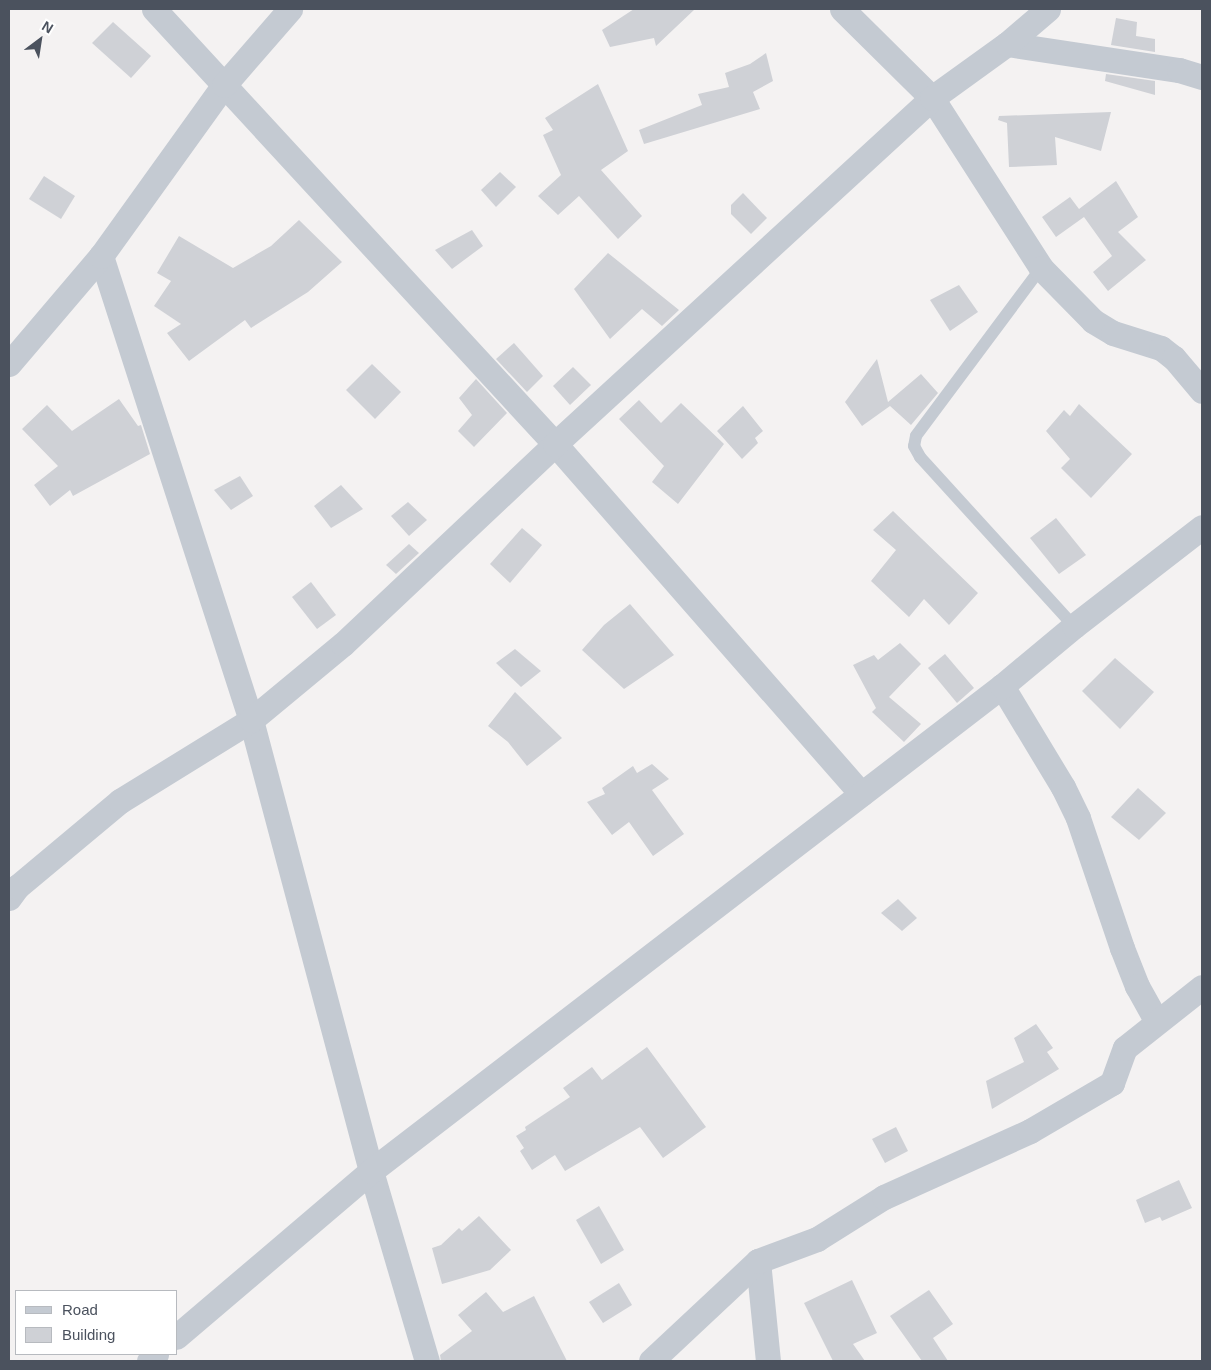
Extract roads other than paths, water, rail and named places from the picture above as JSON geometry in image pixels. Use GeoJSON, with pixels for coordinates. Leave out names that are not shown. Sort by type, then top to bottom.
{"type":"FeatureCollection","features":[{"type":"Feature","properties":{"kind":"street"},"geometry":{"type":"LineString","coordinates":[[154,9],[555,444],[861,794]]}},
{"type":"Feature","properties":{"kind":"street"},"geometry":{"type":"LineString","coordinates":[[9,364],[101,256],[224,85],[290,9]]}},
{"type":"Feature","properties":{"kind":"street"},"geometry":{"type":"LineString","coordinates":[[842,9],[932,98],[1041,268],[1093,321],[1112,333],[1161,348],[1174,358],[1202,391]]}},
{"type":"Feature","properties":{"kind":"street"},"geometry":{"type":"LineString","coordinates":[[9,898],[17,887],[120,801],[251,720],[343,644],[555,444],[932,98],[1007,44],[1048,9]]}},
{"type":"Feature","properties":{"kind":"street"},"geometry":{"type":"LineString","coordinates":[[1007,44],[1180,70],[1202,77]]}},
{"type":"Feature","properties":{"kind":"street"},"geometry":{"type":"LineString","coordinates":[[101,256],[251,720],[371,1171],[427,1361]]}},
{"type":"Feature","properties":{"kind":"street"},"geometry":{"type":"LineString","coordinates":[[178,1335],[371,1171],[1002,686],[1074,626],[1202,527]]}},
{"type":"Feature","properties":{"kind":"street"},"geometry":{"type":"LineString","coordinates":[[1002,686],[1063,787],[1078,818],[1122,948],[1137,986],[1156,1022]]}},
{"type":"Feature","properties":{"kind":"street"},"geometry":{"type":"LineString","coordinates":[[651,1361],[758,1261],[817,1240],[884,1197],[1030,1131],[1112,1084],[1124,1048],[1202,987]]}},
{"type":"Feature","properties":{"kind":"street"},"geometry":{"type":"LineString","coordinates":[[758,1261],[768,1361]]}},
{"type":"Feature","properties":{"kind":"lane"},"geometry":{"type":"LineString","coordinates":[[1041,268],[916,436],[914,446],[920,457],[1074,626]]}}]}
